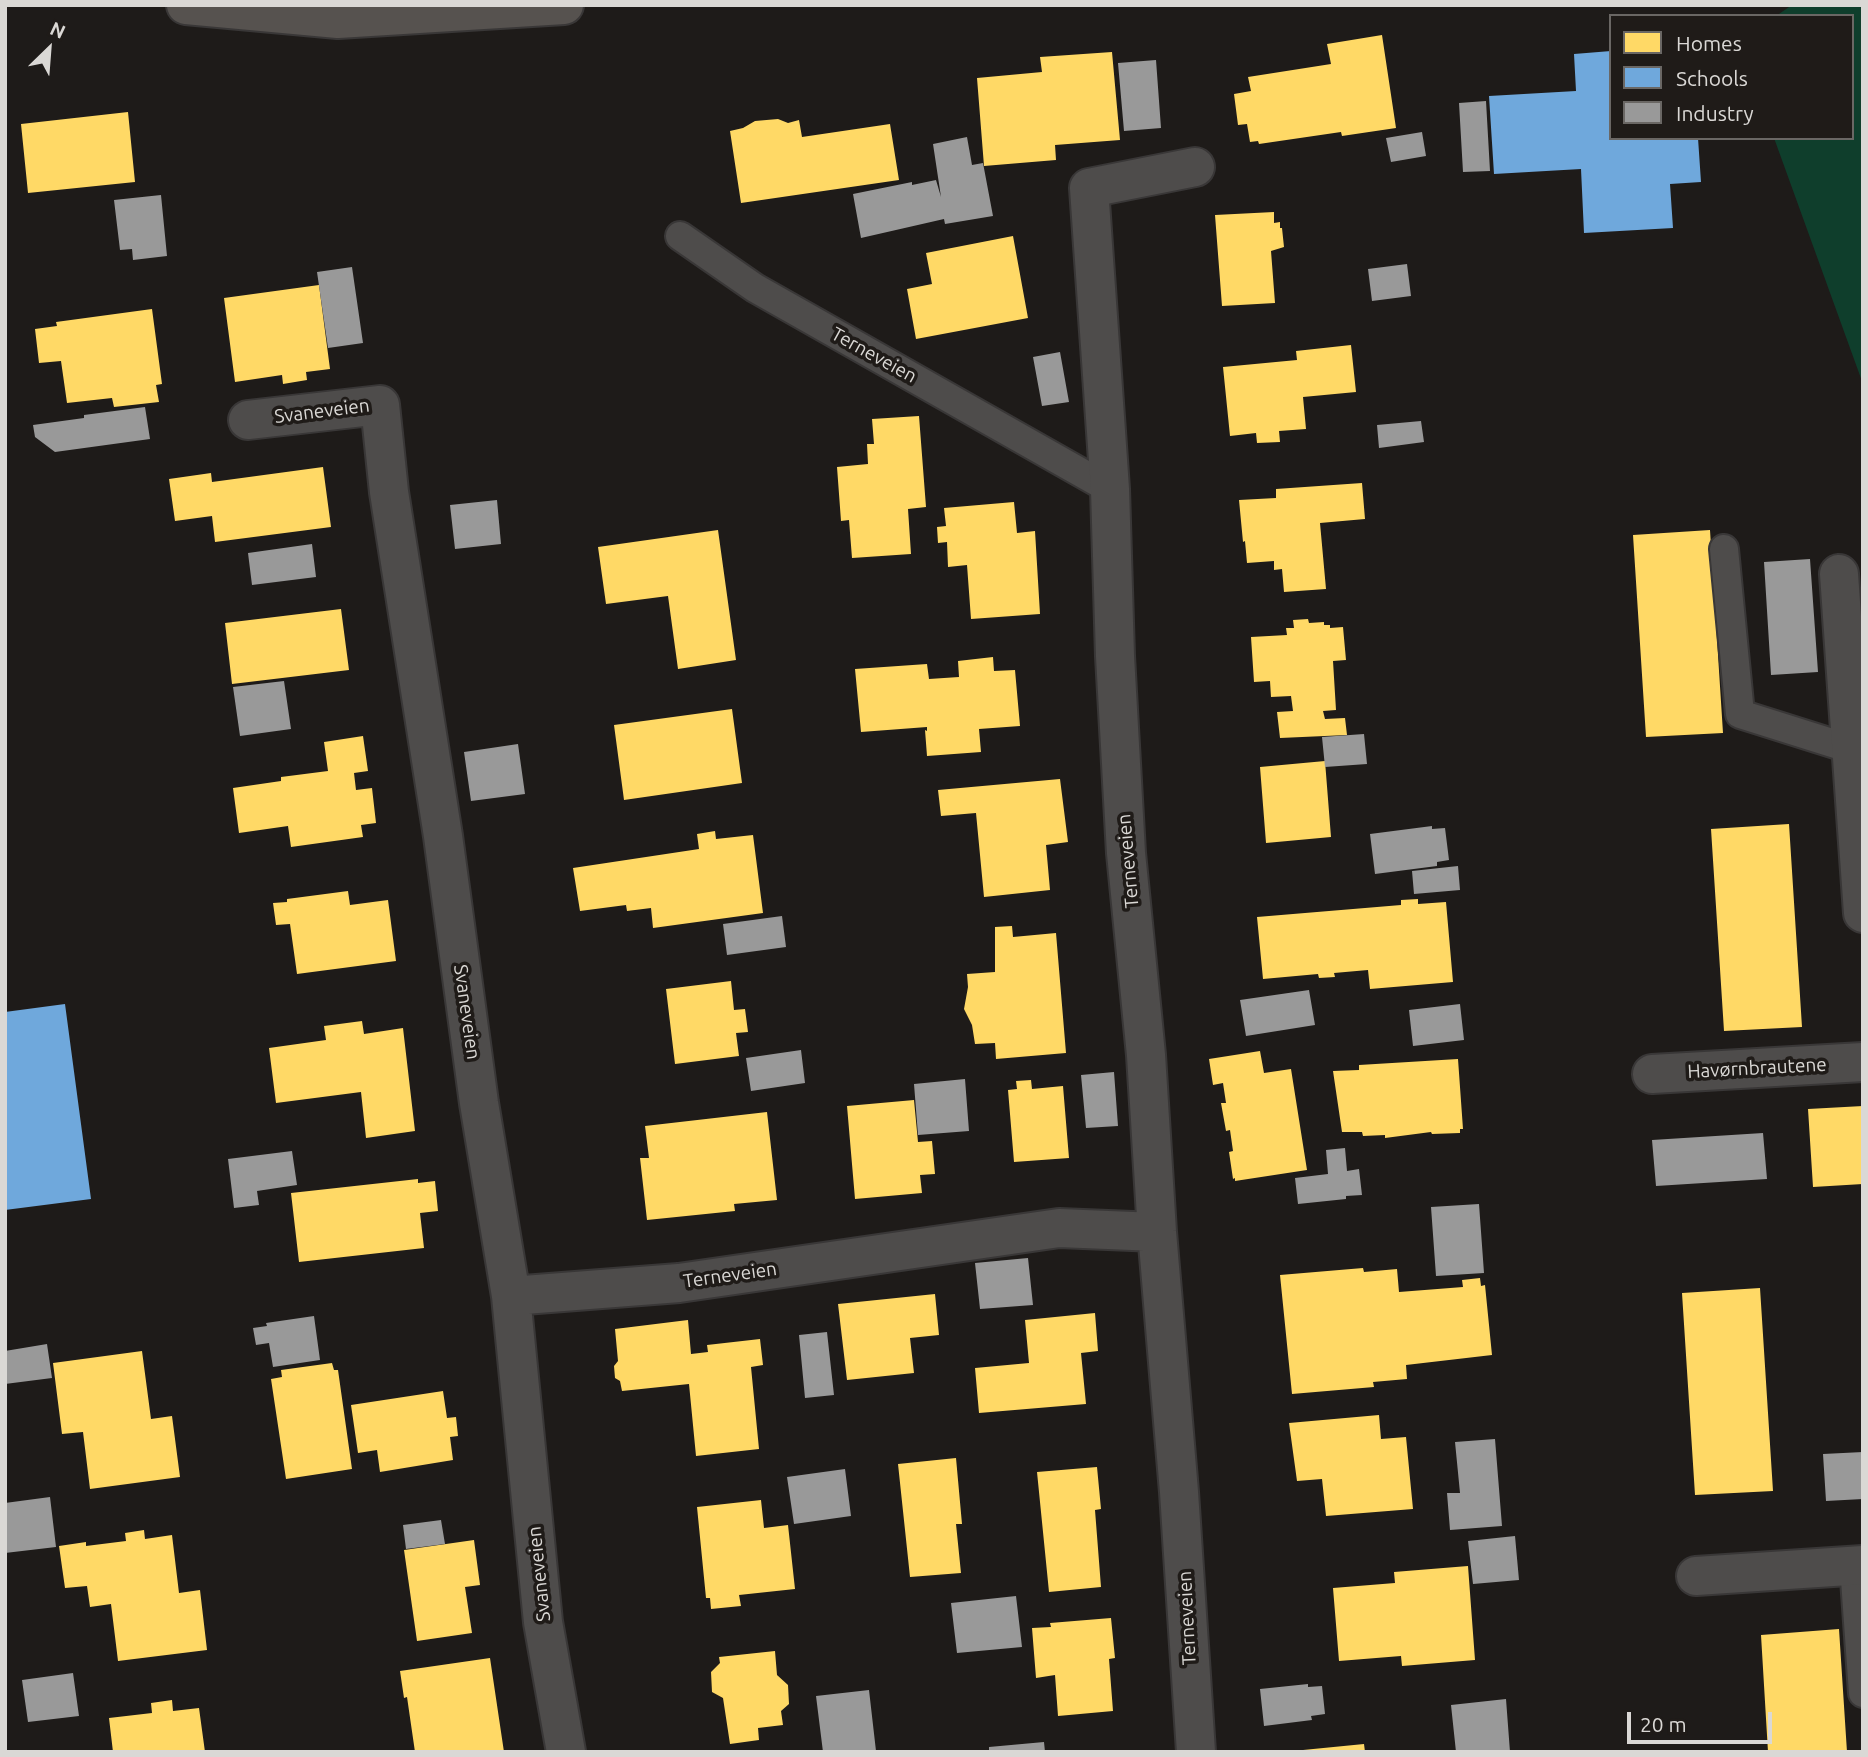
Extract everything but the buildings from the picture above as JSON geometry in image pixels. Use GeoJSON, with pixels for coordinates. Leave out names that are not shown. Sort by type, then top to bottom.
{"type":"FeatureCollection","features":[{"type":"Feature","properties":{"kind":"main road"},"geometry":{"type":"LineString","coordinates":[[186,5],[338,19],[449,9],[564,5]]}},
{"type":"Feature","properties":{"kind":"street","name":"Terneveien"},"geometry":{"type":"LineString","coordinates":[[1195,167],[1089,188],[1110,489],[1115,656],[1125,839],[1146,1055],[1196,1752]]}},
{"type":"Feature","properties":{"kind":"street","name":"Svaneveien"},"geometry":{"type":"LineString","coordinates":[[248,420],[380,405],[389,492],[443,836],[480,1103],[512,1296],[543,1622],[566,1752]]}},
{"type":"Feature","properties":{"kind":"street"},"geometry":{"type":"LineString","coordinates":[[1839,574],[1863,913]]}},
{"type":"Feature","properties":{"kind":"street","name":"Havørnbrautene"},"geometry":{"type":"LineString","coordinates":[[1652,1074],[1863,1062]]}},
{"type":"Feature","properties":{"kind":"street","name":"Terneveien"},"geometry":{"type":"LineString","coordinates":[[512,1296],[679,1283],[1059,1228],[1157,1232]]}},
{"type":"Feature","properties":{"kind":"street"},"geometry":{"type":"LineString","coordinates":[[1696,1576],[1858,1565]]}},
{"type":"Feature","properties":{"kind":"lane","name":"Terneveien"},"geometry":{"type":"LineString","coordinates":[[680,236],[755,288],[1110,489]]}},
{"type":"Feature","properties":{"kind":"lane"},"geometry":{"type":"LineString","coordinates":[[1724,548],[1740,714],[1851,749]]}},
{"type":"Feature","properties":{"kind":"lane"},"geometry":{"type":"LineString","coordinates":[[1858,1565],[1863,1693]]}},
{"type":"Feature","properties":{"kind":"green space"},"geometry":{"type":"Polygon","coordinates":[[[1792,5],[1863,5],[1863,384],[1775,140],[1854,140],[1854,14],[1779,14],[1792,5]]]}}]}
